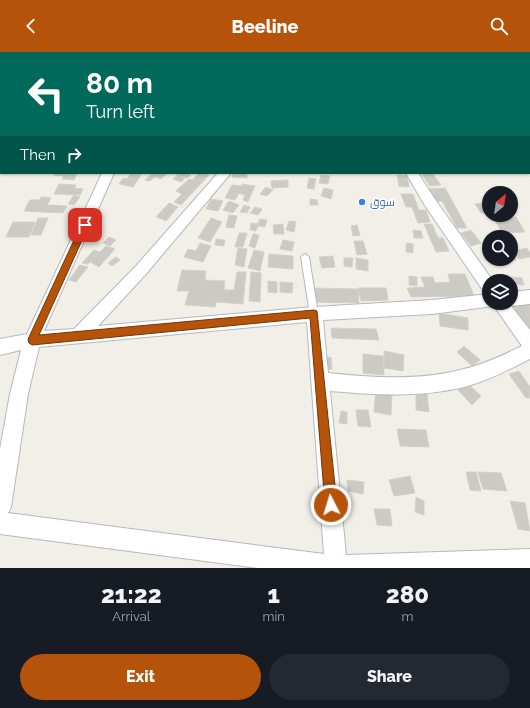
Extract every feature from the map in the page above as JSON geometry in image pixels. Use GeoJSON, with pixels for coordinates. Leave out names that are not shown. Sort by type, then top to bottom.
{"type":"FeatureCollection","features":[{"type":"Feature","properties":{"kind":"street"},"geometry":{"type":"LineString","coordinates":[[0,507],[19,394],[32,340],[108,174]]}},
{"type":"Feature","properties":{"kind":"street"},"geometry":{"type":"LineString","coordinates":[[78,336],[141,270],[224,174]]}},
{"type":"Feature","properties":{"kind":"street"},"geometry":{"type":"LineString","coordinates":[[413,174],[429,201],[482,277]]}},
{"type":"Feature","properties":{"kind":"street"},"geometry":{"type":"LineString","coordinates":[[518,298],[530,297]]}},
{"type":"Feature","properties":{"kind":"street"},"geometry":{"type":"LineString","coordinates":[[0,347],[32,340],[314,314],[432,307],[482,302]]}},
{"type":"Feature","properties":{"kind":"street"},"geometry":{"type":"LineString","coordinates":[[505,310],[530,343]]}},
{"type":"Feature","properties":{"kind":"street"},"geometry":{"type":"LineString","coordinates":[[314,314],[336,568]]}},
{"type":"Feature","properties":{"kind":"street"},"geometry":{"type":"LineString","coordinates":[[320,381],[379,386],[422,385],[468,377],[530,351]]}},
{"type":"Feature","properties":{"kind":"street"},"geometry":{"type":"LineString","coordinates":[[0,523],[336,568],[530,560]]}},
{"type":"Feature","properties":{"kind":"lane"},"geometry":{"type":"LineString","coordinates":[[305,258],[314,314]]}},
{"type":"Feature","properties":{"kind":"building"},"geometry":{"type":"Polygon","coordinates":[[[77,174],[74,180],[62,179],[64,176],[54,175],[77,174]]]}},
{"type":"Feature","properties":{"kind":"building"},"geometry":{"type":"Polygon","coordinates":[[[130,174],[141,175],[133,187],[119,184],[123,178],[127,179],[130,174]]]}},
{"type":"Feature","properties":{"kind":"building"},"geometry":{"type":"Polygon","coordinates":[[[152,174],[167,174],[161,179],[155,177],[149,181],[145,180],[152,174]]]}},
{"type":"Feature","properties":{"kind":"building"},"geometry":{"type":"Polygon","coordinates":[[[175,174],[191,175],[187,178],[175,174]]]}},
{"type":"Feature","properties":{"kind":"building"},"geometry":{"type":"Polygon","coordinates":[[[198,174],[209,175],[181,205],[174,202],[182,194],[176,191],[189,179],[192,180],[198,174]]]}},
{"type":"Feature","properties":{"kind":"building"},"geometry":{"type":"Polygon","coordinates":[[[233,174],[247,174],[247,178],[232,177],[233,174]]]}},
{"type":"Feature","properties":{"kind":"building"},"geometry":{"type":"Polygon","coordinates":[[[422,174],[433,174],[441,185],[430,186],[422,174]]]}},
{"type":"Feature","properties":{"kind":"building"},"geometry":{"type":"Polygon","coordinates":[[[178,175],[185,178],[181,182],[173,179],[178,175]]]}},
{"type":"Feature","properties":{"kind":"building"},"geometry":{"type":"Polygon","coordinates":[[[321,175],[330,176],[328,184],[319,183],[321,175]]]}},
{"type":"Feature","properties":{"kind":"building"},"geometry":{"type":"Polygon","coordinates":[[[397,175],[407,175],[409,187],[399,186],[397,175]]]}},
{"type":"Feature","properties":{"kind":"building"},"geometry":{"type":"Polygon","coordinates":[[[309,178],[316,179],[314,189],[307,188],[309,178]]]}},
{"type":"Feature","properties":{"kind":"building"},"geometry":{"type":"Polygon","coordinates":[[[288,180],[288,187],[272,188],[271,181],[288,180]]]}},
{"type":"Feature","properties":{"kind":"building"},"geometry":{"type":"Polygon","coordinates":[[[59,184],[76,185],[74,188],[83,189],[80,195],[54,194],[59,184]]]}},
{"type":"Feature","properties":{"kind":"building"},"geometry":{"type":"Polygon","coordinates":[[[242,184],[255,186],[248,202],[243,200],[245,195],[239,193],[235,200],[225,198],[232,185],[241,186],[242,184]]]}},
{"type":"Feature","properties":{"kind":"building"},"geometry":{"type":"Polygon","coordinates":[[[266,187],[273,190],[267,196],[260,194],[266,187]]]}},
{"type":"Feature","properties":{"kind":"building"},"geometry":{"type":"Polygon","coordinates":[[[324,188],[333,190],[331,199],[321,196],[324,188]]]}},
{"type":"Feature","properties":{"kind":"building"},"geometry":{"type":"Polygon","coordinates":[[[445,188],[467,228],[457,228],[442,201],[436,202],[429,189],[445,188]]]}},
{"type":"Feature","properties":{"kind":"building"},"geometry":{"type":"Polygon","coordinates":[[[401,194],[413,194],[419,210],[426,210],[430,222],[418,223],[412,207],[406,207],[401,194]]]}},
{"type":"Feature","properties":{"kind":"building"},"geometry":{"type":"Polygon","coordinates":[[[74,195],[80,197],[74,205],[68,204],[74,195]]]}},
{"type":"Feature","properties":{"kind":"building"},"geometry":{"type":"Polygon","coordinates":[[[41,197],[51,198],[47,205],[67,206],[63,213],[24,211],[30,200],[40,200],[41,197]]]}},
{"type":"Feature","properties":{"kind":"building"},"geometry":{"type":"Polygon","coordinates":[[[211,199],[223,201],[218,211],[206,209],[211,199]]]}},
{"type":"Feature","properties":{"kind":"building"},"geometry":{"type":"Polygon","coordinates":[[[310,199],[317,200],[318,205],[310,205],[310,199]]]}},
{"type":"Feature","properties":{"kind":"building"},"geometry":{"type":"Polygon","coordinates":[[[229,201],[239,205],[233,213],[223,210],[229,201]]]}},
{"type":"Feature","properties":{"kind":"building"},"geometry":{"type":"Polygon","coordinates":[[[169,203],[178,207],[166,221],[156,217],[169,203]]]}},
{"type":"Feature","properties":{"kind":"building"},"geometry":{"type":"Polygon","coordinates":[[[482,203],[482,213],[481,213],[475,204],[482,203]]]}},
{"type":"Feature","properties":{"kind":"building"},"geometry":{"type":"Polygon","coordinates":[[[244,205],[250,207],[247,213],[240,212],[244,205]]]}},
{"type":"Feature","properties":{"kind":"building"},"geometry":{"type":"Polygon","coordinates":[[[255,207],[262,209],[258,215],[250,213],[255,207]]]}},
{"type":"Feature","properties":{"kind":"building"},"geometry":{"type":"Polygon","coordinates":[[[229,215],[237,216],[234,228],[226,227],[229,215]]]}},
{"type":"Feature","properties":{"kind":"building"},"geometry":{"type":"Polygon","coordinates":[[[38,218],[48,218],[41,235],[31,235],[38,218]]]}},
{"type":"Feature","properties":{"kind":"building"},"geometry":{"type":"Polygon","coordinates":[[[211,218],[222,222],[210,242],[198,238],[211,218]]]}},
{"type":"Feature","properties":{"kind":"building"},"geometry":{"type":"Polygon","coordinates":[[[260,219],[267,220],[265,227],[258,226],[256,231],[250,230],[251,223],[258,224],[260,219]]]}},
{"type":"Feature","properties":{"kind":"building"},"geometry":{"type":"Polygon","coordinates":[[[518,220],[525,232],[518,232],[518,230],[500,230],[496,222],[518,222],[518,220]]]}},
{"type":"Feature","properties":{"kind":"building"},"geometry":{"type":"Polygon","coordinates":[[[289,221],[296,222],[294,232],[286,230],[289,221]]]}},
{"type":"Feature","properties":{"kind":"building"},"geometry":{"type":"Polygon","coordinates":[[[13,222],[35,222],[29,237],[6,237],[13,222]]]}},
{"type":"Feature","properties":{"kind":"building"},"geometry":{"type":"Polygon","coordinates":[[[283,224],[284,234],[274,234],[273,225],[283,224]]]}},
{"type":"Feature","properties":{"kind":"building"},"geometry":{"type":"Polygon","coordinates":[[[424,224],[432,224],[438,238],[443,238],[449,251],[436,252],[424,224]]]}},
{"type":"Feature","properties":{"kind":"building"},"geometry":{"type":"Polygon","coordinates":[[[357,225],[360,235],[353,236],[351,226],[357,225]]]}},
{"type":"Feature","properties":{"kind":"building"},"geometry":{"type":"Polygon","coordinates":[[[413,230],[421,231],[423,238],[414,238],[413,230]]]}},
{"type":"Feature","properties":{"kind":"building"},"geometry":{"type":"Polygon","coordinates":[[[471,230],[481,243],[471,246],[461,233],[471,230]]]}},
{"type":"Feature","properties":{"kind":"building"},"geometry":{"type":"Polygon","coordinates":[[[239,233],[247,233],[243,247],[235,247],[239,233]]]}},
{"type":"Feature","properties":{"kind":"building"},"geometry":{"type":"Polygon","coordinates":[[[253,234],[259,235],[255,248],[249,246],[253,234]]]}},
{"type":"Feature","properties":{"kind":"building"},"geometry":{"type":"Polygon","coordinates":[[[109,237],[116,240],[110,246],[103,243],[109,237]]]}},
{"type":"Feature","properties":{"kind":"building"},"geometry":{"type":"Polygon","coordinates":[[[216,239],[225,240],[224,246],[215,245],[216,239]]]}},
{"type":"Feature","properties":{"kind":"building"},"geometry":{"type":"Polygon","coordinates":[[[283,240],[294,242],[292,251],[280,249],[283,240]]]}},
{"type":"Feature","properties":{"kind":"building"},"geometry":{"type":"Polygon","coordinates":[[[354,241],[363,241],[367,254],[357,255],[354,241]]]}},
{"type":"Feature","properties":{"kind":"building"},"geometry":{"type":"Polygon","coordinates":[[[200,243],[211,246],[203,262],[184,257],[188,249],[196,251],[200,243]]]}},
{"type":"Feature","properties":{"kind":"building"},"geometry":{"type":"Polygon","coordinates":[[[406,243],[413,244],[413,253],[406,252],[406,243]]]}},
{"type":"Feature","properties":{"kind":"building"},"geometry":{"type":"Polygon","coordinates":[[[106,246],[115,249],[99,267],[90,262],[106,246]]]}},
{"type":"Feature","properties":{"kind":"building"},"geometry":{"type":"Polygon","coordinates":[[[238,248],[247,249],[244,267],[235,265],[238,248]]]}},
{"type":"Feature","properties":{"kind":"building"},"geometry":{"type":"Polygon","coordinates":[[[527,248],[530,253],[530,257],[519,259],[518,250],[527,248]]]}},
{"type":"Feature","properties":{"kind":"building"},"geometry":{"type":"Polygon","coordinates":[[[94,250],[100,252],[88,264],[82,263],[94,250]]]}},
{"type":"Feature","properties":{"kind":"building"},"geometry":{"type":"Polygon","coordinates":[[[254,250],[264,252],[260,271],[248,268],[254,250]]]}},
{"type":"Feature","properties":{"kind":"building"},"geometry":{"type":"Polygon","coordinates":[[[269,254],[293,256],[293,269],[268,267],[269,254]]]}},
{"type":"Feature","properties":{"kind":"building"},"geometry":{"type":"Polygon","coordinates":[[[333,256],[335,267],[322,268],[319,257],[333,256]]]}},
{"type":"Feature","properties":{"kind":"building"},"geometry":{"type":"Polygon","coordinates":[[[116,257],[120,260],[112,266],[108,263],[116,257]]]}},
{"type":"Feature","properties":{"kind":"building"},"geometry":{"type":"Polygon","coordinates":[[[344,258],[353,258],[352,267],[344,266],[344,258]]]}},
{"type":"Feature","properties":{"kind":"building"},"geometry":{"type":"Polygon","coordinates":[[[356,258],[368,260],[368,271],[356,269],[356,258]]]}},
{"type":"Feature","properties":{"kind":"building"},"geometry":{"type":"Polygon","coordinates":[[[80,265],[88,267],[76,282],[69,280],[80,265]]]}},
{"type":"Feature","properties":{"kind":"building"},"geometry":{"type":"Polygon","coordinates":[[[182,270],[206,271],[205,280],[225,281],[224,290],[234,290],[237,272],[246,272],[243,304],[216,302],[215,307],[185,305],[189,291],[177,291],[182,270]]]}},
{"type":"Feature","properties":{"kind":"building"},"geometry":{"type":"Polygon","coordinates":[[[251,272],[261,273],[260,302],[249,301],[251,272]]]}},
{"type":"Feature","properties":{"kind":"building"},"geometry":{"type":"Polygon","coordinates":[[[448,274],[465,274],[474,296],[411,297],[407,288],[425,287],[421,277],[433,277],[435,283],[450,282],[448,274]]]}},
{"type":"Feature","properties":{"kind":"building"},"geometry":{"type":"Polygon","coordinates":[[[409,276],[417,277],[417,286],[409,285],[409,276]]]}},
{"type":"Feature","properties":{"kind":"building"},"geometry":{"type":"Polygon","coordinates":[[[518,278],[522,278],[524,285],[518,284],[518,278]]]}},
{"type":"Feature","properties":{"kind":"building"},"geometry":{"type":"Polygon","coordinates":[[[268,281],[277,282],[277,293],[268,292],[268,281]]]}},
{"type":"Feature","properties":{"kind":"building"},"geometry":{"type":"Polygon","coordinates":[[[280,282],[293,283],[292,293],[280,292],[280,282]]]}},
{"type":"Feature","properties":{"kind":"building"},"geometry":{"type":"Polygon","coordinates":[[[313,288],[358,289],[359,303],[313,302],[313,288]]]}},
{"type":"Feature","properties":{"kind":"building"},"geometry":{"type":"Polygon","coordinates":[[[358,288],[386,288],[388,300],[361,301],[358,288]]]}},
{"type":"Feature","properties":{"kind":"building"},"geometry":{"type":"Polygon","coordinates":[[[530,303],[530,330],[513,310],[518,310],[518,304],[530,303]]]}},
{"type":"Feature","properties":{"kind":"building"},"geometry":{"type":"Polygon","coordinates":[[[439,313],[468,318],[468,330],[440,326],[439,313]]]}},
{"type":"Feature","properties":{"kind":"building"},"geometry":{"type":"Polygon","coordinates":[[[331,328],[376,329],[379,340],[332,338],[331,328]]]}},
{"type":"Feature","properties":{"kind":"building"},"geometry":{"type":"Polygon","coordinates":[[[464,346],[480,360],[472,366],[457,352],[464,346]]]}},
{"type":"Feature","properties":{"kind":"building"},"geometry":{"type":"Polygon","coordinates":[[[384,351],[404,355],[403,371],[384,368],[384,351]]]}},
{"type":"Feature","properties":{"kind":"building"},"geometry":{"type":"Polygon","coordinates":[[[363,354],[383,356],[384,375],[363,373],[363,354]]]}},
{"type":"Feature","properties":{"kind":"building"},"geometry":{"type":"Polygon","coordinates":[[[331,357],[332,369],[323,370],[321,358],[331,357]]]}},
{"type":"Feature","properties":{"kind":"building"},"geometry":{"type":"Polygon","coordinates":[[[519,371],[530,387],[530,398],[526,398],[509,374],[519,371]]]}},
{"type":"Feature","properties":{"kind":"building"},"geometry":{"type":"Polygon","coordinates":[[[466,382],[481,396],[472,405],[457,389],[466,382]]]}},
{"type":"Feature","properties":{"kind":"building"},"geometry":{"type":"Polygon","coordinates":[[[376,387],[392,391],[391,415],[374,412],[376,387]]]}},
{"type":"Feature","properties":{"kind":"building"},"geometry":{"type":"Polygon","coordinates":[[[416,392],[427,394],[429,412],[416,410],[416,392]]]}},
{"type":"Feature","properties":{"kind":"building"},"geometry":{"type":"Polygon","coordinates":[[[356,410],[368,410],[371,427],[358,426],[356,410]]]}},
{"type":"Feature","properties":{"kind":"building"},"geometry":{"type":"Polygon","coordinates":[[[341,411],[347,412],[347,424],[339,423],[341,411]]]}},
{"type":"Feature","properties":{"kind":"building"},"geometry":{"type":"Polygon","coordinates":[[[397,429],[426,430],[429,447],[400,446],[397,429]]]}},
{"type":"Feature","properties":{"kind":"building"},"geometry":{"type":"Polygon","coordinates":[[[466,472],[476,472],[481,491],[470,490],[466,472]]]}},
{"type":"Feature","properties":{"kind":"building"},"geometry":{"type":"Polygon","coordinates":[[[478,472],[501,473],[507,491],[483,489],[478,472]]]}},
{"type":"Feature","properties":{"kind":"building"},"geometry":{"type":"Polygon","coordinates":[[[410,476],[415,493],[394,496],[389,480],[410,476]]]}},
{"type":"Feature","properties":{"kind":"building"},"geometry":{"type":"Polygon","coordinates":[[[347,480],[364,482],[363,494],[348,491],[347,480]]]}},
{"type":"Feature","properties":{"kind":"building"},"geometry":{"type":"Polygon","coordinates":[[[416,497],[424,501],[424,515],[415,512],[416,497]]]}},
{"type":"Feature","properties":{"kind":"building"},"geometry":{"type":"Polygon","coordinates":[[[510,501],[525,503],[530,531],[518,529],[510,501]]]}},
{"type":"Feature","properties":{"kind":"building"},"geometry":{"type":"Polygon","coordinates":[[[374,509],[390,509],[392,526],[377,525],[374,509]]]}},
{"type":"Feature","properties":{"kind":"place","name":"سوق"},"geometry":{"type":"Point","coordinates":[362,202]}},
{"type":"Feature","properties":{"kind":"route"},"geometry":{"type":"LineString","coordinates":[[85,225],[32,340],[314,314],[331,505]]}}]}
